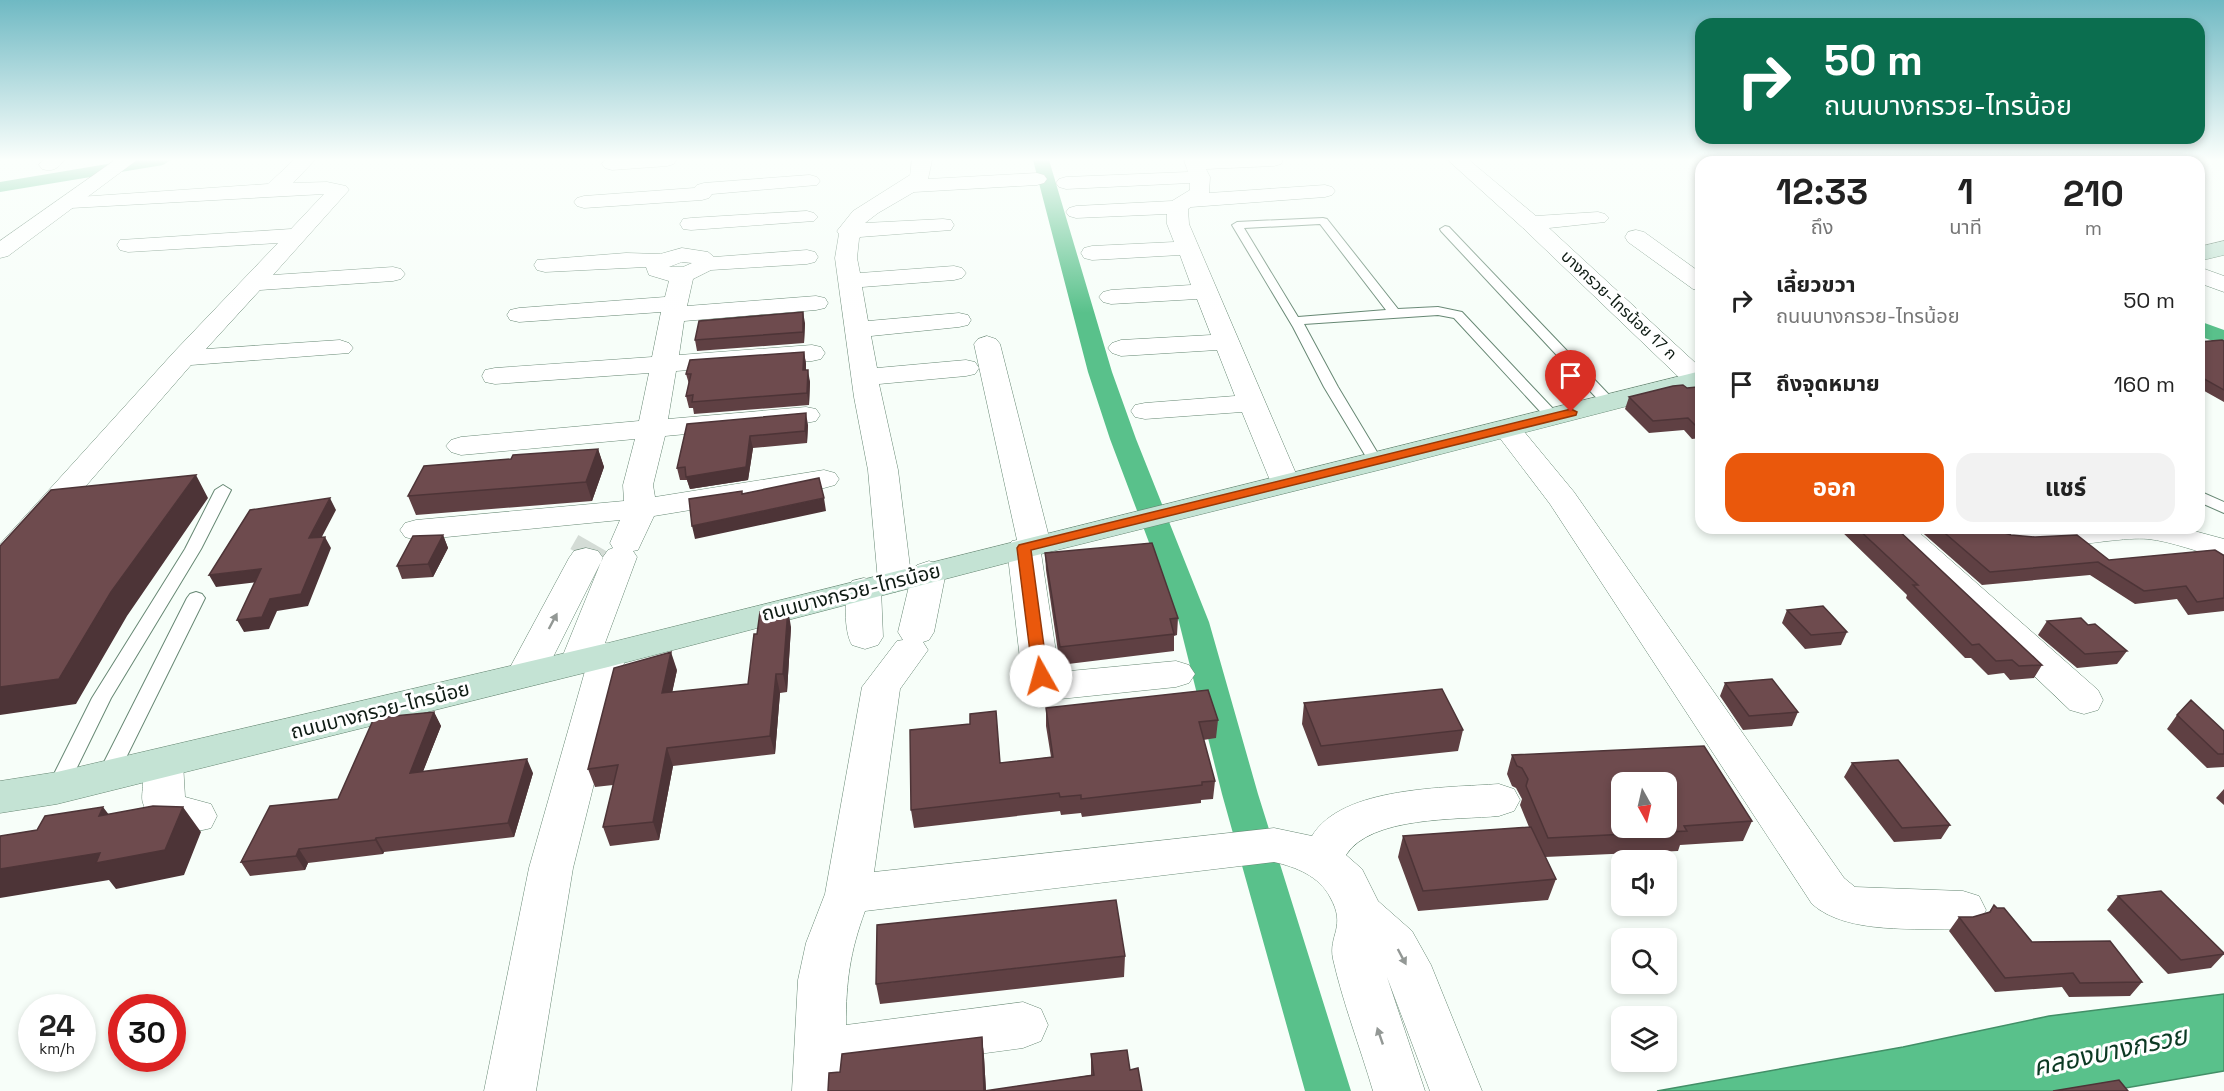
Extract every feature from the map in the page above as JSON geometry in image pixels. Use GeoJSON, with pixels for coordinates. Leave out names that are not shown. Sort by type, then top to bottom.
{"type":"FeatureCollection","features":[{"type":"Feature","properties":{"kind":"main road"},"geometry":{"type":"LineString","coordinates":[[2205,253],[2224,248]]}},
{"type":"Feature","properties":{"kind":"main road","name":"ถนนบางกรวย-ไทรน้อย"},"geometry":{"type":"LineString","coordinates":[[0,797],[57,788],[163,763],[594,658],[1030,546],[1609,403],[1695,386]]}},
{"type":"Feature","properties":{"kind":"street"},"geometry":{"type":"LineString","coordinates":[[0,251],[57,211]]}},
{"type":"Feature","properties":{"kind":"street"},"geometry":{"type":"LineString","coordinates":[[0,564],[183,358],[319,211]]}},
{"type":"Feature","properties":{"kind":"street"},"geometry":{"type":"LineString","coordinates":[[526,673],[607,551],[630,502],[652,429],[683,264],[696,211]]}},
{"type":"Feature","properties":{"kind":"street"},"geometry":{"type":"LineString","coordinates":[[867,211],[853,222],[848,231],[846,258],[883,470],[896,581],[913,641],[871,659]]}},
{"type":"Feature","properties":{"kind":"street"},"geometry":{"type":"LineString","coordinates":[[1076,212],[1090,211]]}},
{"type":"Feature","properties":{"kind":"street"},"geometry":{"type":"LineString","coordinates":[[1181,211],[1178,224],[1186,248],[1285,483]]}},
{"type":"Feature","properties":{"kind":"street","name":"บางกรวย-ไทรน้อย 17 ก"},"geometry":{"type":"LineString","coordinates":[[1517,211],[1695,386]]}},
{"type":"Feature","properties":{"kind":"street"},"geometry":{"type":"LineString","coordinates":[[692,224],[807,217]]}},
{"type":"Feature","properties":{"kind":"street"},"geometry":{"type":"LineString","coordinates":[[1531,223],[1598,218]]}},
{"type":"Feature","properties":{"kind":"street"},"geometry":{"type":"LineString","coordinates":[[848,231],[944,225]]}},
{"type":"Feature","properties":{"kind":"street"},"geometry":{"type":"LineString","coordinates":[[128,245],[296,236]]}},
{"type":"Feature","properties":{"kind":"street"},"geometry":{"type":"LineString","coordinates":[[1636,237],[1695,280]]}},
{"type":"Feature","properties":{"kind":"street"},"geometry":{"type":"LineString","coordinates":[[1092,253],[1186,248]]}},
{"type":"Feature","properties":{"kind":"street"},"geometry":{"type":"LineString","coordinates":[[545,265],[626,260],[683,264],[807,257]]}},
{"type":"Feature","properties":{"kind":"street"},"geometry":{"type":"LineString","coordinates":[[849,281],[954,273]]}},
{"type":"Feature","properties":{"kind":"street"},"geometry":{"type":"LineString","coordinates":[[251,283],[393,274]]}},
{"type":"Feature","properties":{"kind":"street"},"geometry":{"type":"LineString","coordinates":[[2205,277],[2224,285]]}},
{"type":"Feature","properties":{"kind":"street"},"geometry":{"type":"LineString","coordinates":[[1111,297],[1205,291]]}},
{"type":"Feature","properties":{"kind":"street"},"geometry":{"type":"LineString","coordinates":[[519,315],[816,303]]}},
{"type":"Feature","properties":{"kind":"street"},"geometry":{"type":"LineString","coordinates":[[857,330],[958,320]]}},
{"type":"Feature","properties":{"kind":"street"},"geometry":{"type":"LineString","coordinates":[[1121,348],[1225,342]]}},
{"type":"Feature","properties":{"kind":"street"},"geometry":{"type":"LineString","coordinates":[[987,344],[1030,546],[1041,676],[1047,683],[1060,687],[1176,674]]}},
{"type":"Feature","properties":{"kind":"street"},"geometry":{"type":"LineString","coordinates":[[183,358],[340,348]]}},
{"type":"Feature","properties":{"kind":"street"},"geometry":{"type":"LineString","coordinates":[[495,376],[812,353]]}},
{"type":"Feature","properties":{"kind":"street"},"geometry":{"type":"LineString","coordinates":[[865,377],[966,368]]}},
{"type":"Feature","properties":{"kind":"street"},"geometry":{"type":"LineString","coordinates":[[1145,411],[1250,403]]}},
{"type":"Feature","properties":{"kind":"street"},"geometry":{"type":"LineString","coordinates":[[461,446],[806,415]]}},
{"type":"Feature","properties":{"kind":"street"},"geometry":{"type":"LineString","coordinates":[[1507,429],[1563,499],[1828,891],[1840,901],[1855,906],[1963,910]]}},
{"type":"Feature","properties":{"kind":"street"},"geometry":{"type":"LineString","coordinates":[[416,530],[824,479]]}},
{"type":"Feature","properties":{"kind":"street"},"geometry":{"type":"LineString","coordinates":[[1902,534],[2084,700]]}},
{"type":"Feature","properties":{"kind":"street"},"geometry":{"type":"LineString","coordinates":[[1998,534],[2022,539],[2085,534]]}},
{"type":"Feature","properties":{"kind":"street"},"geometry":{"type":"LineString","coordinates":[[2167,534],[2224,549]]}},
{"type":"Feature","properties":{"kind":"street"},"geometry":{"type":"LineString","coordinates":[[510,1091],[551,868],[594,658],[607,551]]}},
{"type":"Feature","properties":{"kind":"street"},"geometry":{"type":"LineString","coordinates":[[896,581],[871,659],[848,894],[830,943],[822,980],[819,1071],[1023,1025]]}},
{"type":"Feature","properties":{"kind":"street"},"geometry":{"type":"LineString","coordinates":[[163,763],[164,803],[175,813],[196,816]]}},
{"type":"Feature","properties":{"kind":"street"},"geometry":{"type":"LineString","coordinates":[[1321,859],[1337,834],[1359,820],[1391,811],[1499,800]]}},
{"type":"Feature","properties":{"kind":"street"},"geometry":{"type":"LineString","coordinates":[[848,894],[1258,848],[1302,850],[1321,859],[1346,882],[1362,915],[1395,946],[1414,980],[1456,1091]]}},
{"type":"Feature","properties":{"kind":"street"},"geometry":{"type":"LineString","coordinates":[[1362,915],[1356,956],[1399,1091]]}},
{"type":"Feature","properties":{"kind":"lane"},"geometry":{"type":"LineString","coordinates":[[1376,462],[1237,225],[1323,221],[1395,313]]}},
{"type":"Feature","properties":{"kind":"lane"},"geometry":{"type":"LineString","coordinates":[[1445,229],[1609,403]]}},
{"type":"Feature","properties":{"kind":"lane"},"geometry":{"type":"LineString","coordinates":[[1296,324],[1299,319],[1395,313],[1438,311],[1458,315],[1553,417]]}},
{"type":"Feature","properties":{"kind":"lane"},"geometry":{"type":"LineString","coordinates":[[57,788],[102,698],[193,549],[223,490]]}},
{"type":"Feature","properties":{"kind":"lane"},"geometry":{"type":"LineString","coordinates":[[2205,499],[2224,508]]}},
{"type":"Feature","properties":{"kind":"lane"},"geometry":{"type":"LineString","coordinates":[[107,776],[196,598]]}},
{"type":"Feature","properties":{"kind":"water","name":"คลองบางกรวย"},"geometry":{"type":"Polygon","coordinates":[[[2224,994],[2224,1071],[2108,1091],[1657,1091],[1903,1047],[2049,1016],[2224,994]]]}},
{"type":"Feature","properties":{"kind":"building"},"geometry":{"type":"Polygon","coordinates":[[[803,312],[803,332],[695,340],[699,321],[803,312]]]}},
{"type":"Feature","properties":{"kind":"building"},"geometry":{"type":"Polygon","coordinates":[[[2205,341],[2224,341],[2224,390],[2205,379],[2205,341]]]}},
{"type":"Feature","properties":{"kind":"building"},"geometry":{"type":"Polygon","coordinates":[[[804,352],[803,370],[808,370],[807,393],[692,402],[693,395],[686,396],[691,374],[686,374],[690,360],[804,352]]]}},
{"type":"Feature","properties":{"kind":"building"},"geometry":{"type":"Polygon","coordinates":[[[1673,386],[1695,387],[1695,425],[1688,418],[1653,421],[1629,397],[1673,386]]]}},
{"type":"Feature","properties":{"kind":"building"},"geometry":{"type":"Polygon","coordinates":[[[806,413],[805,431],[750,436],[746,467],[686,477],[685,467],[677,468],[687,424],[806,413]]]}},
{"type":"Feature","properties":{"kind":"building"},"geometry":{"type":"Polygon","coordinates":[[[598,449],[586,482],[408,496],[424,466],[511,459],[513,455],[598,449]]]}},
{"type":"Feature","properties":{"kind":"building"},"geometry":{"type":"Polygon","coordinates":[[[196,475],[111,592],[59,679],[0,687],[0,546],[51,490],[196,475]]]}},
{"type":"Feature","properties":{"kind":"building"},"geometry":{"type":"Polygon","coordinates":[[[819,478],[824,498],[692,526],[689,499],[742,491],[742,494],[819,478]]]}},
{"type":"Feature","properties":{"kind":"building"},"geometry":{"type":"Polygon","coordinates":[[[330,498],[309,538],[325,537],[301,594],[270,599],[262,617],[237,620],[261,569],[209,575],[250,510],[330,498]]]}},
{"type":"Feature","properties":{"kind":"building"},"geometry":{"type":"Polygon","coordinates":[[[1863,534],[1902,534],[2042,665],[2019,666],[2012,660],[1996,661],[1979,644],[1972,645],[1913,585],[1918,585],[1863,534]]]}},
{"type":"Feature","properties":{"kind":"building"},"geometry":{"type":"Polygon","coordinates":[[[1946,534],[2008,534],[2035,537],[2077,535],[2109,560],[2215,550],[2224,555],[2224,598],[2197,602],[2186,586],[2144,591],[2098,562],[1990,572],[1946,534]]]}},
{"type":"Feature","properties":{"kind":"building"},"geometry":{"type":"Polygon","coordinates":[[[443,535],[428,564],[397,566],[413,536],[443,535]]]}},
{"type":"Feature","properties":{"kind":"building"},"geometry":{"type":"Polygon","coordinates":[[[1152,543],[1178,618],[1170,619],[1174,634],[1060,647],[1045,553],[1152,543]]]}},
{"type":"Feature","properties":{"kind":"building"},"geometry":{"type":"Polygon","coordinates":[[[1823,606],[1847,632],[1811,635],[1787,610],[1823,606]]]}},
{"type":"Feature","properties":{"kind":"building"},"geometry":{"type":"Polygon","coordinates":[[[788,609],[783,674],[776,674],[770,736],[667,748],[653,822],[603,827],[618,765],[588,769],[614,668],[671,652],[662,693],[748,684],[754,634],[757,634],[760,612],[788,609]]]}},
{"type":"Feature","properties":{"kind":"building"},"geometry":{"type":"Polygon","coordinates":[[[2081,618],[2088,625],[2095,624],[2127,651],[2085,654],[2047,621],[2081,618]]]}},
{"type":"Feature","properties":{"kind":"building"},"geometry":{"type":"Polygon","coordinates":[[[1772,679],[1798,712],[1749,716],[1725,683],[1772,679]]]}},
{"type":"Feature","properties":{"kind":"building"},"geometry":{"type":"Polygon","coordinates":[[[1442,689],[1463,730],[1321,746],[1304,703],[1442,689]]]}},
{"type":"Feature","properties":{"kind":"building"},"geometry":{"type":"Polygon","coordinates":[[[1208,690],[1218,720],[1199,722],[1215,781],[1202,782],[1202,785],[1081,799],[1081,795],[1060,797],[1059,793],[911,810],[910,730],[970,724],[970,714],[996,711],[1000,763],[1053,757],[1046,708],[1208,690]]]}},
{"type":"Feature","properties":{"kind":"building"},"geometry":{"type":"Polygon","coordinates":[[[2191,700],[2224,731],[2224,754],[2218,754],[2177,715],[2191,700]]]}},
{"type":"Feature","properties":{"kind":"building"},"geometry":{"type":"Polygon","coordinates":[[[434,712],[410,773],[527,759],[508,823],[299,849],[296,856],[241,862],[270,806],[338,799],[374,718],[434,712]]]}},
{"type":"Feature","properties":{"kind":"building"},"geometry":{"type":"Polygon","coordinates":[[[1704,746],[1752,821],[1684,826],[1687,831],[1677,832],[1677,772],[1611,772],[1611,835],[1548,838],[1526,786],[1528,779],[1522,768],[1517,766],[1512,755],[1704,746]]]}},
{"type":"Feature","properties":{"kind":"building"},"geometry":{"type":"Polygon","coordinates":[[[1898,760],[1950,825],[1902,828],[1852,763],[1898,760]]]}},
{"type":"Feature","properties":{"kind":"building"},"geometry":{"type":"Polygon","coordinates":[[[153,806],[183,807],[165,850],[96,863],[100,853],[0,869],[0,836],[37,830],[45,816],[103,807],[99,816],[153,806]]]}},
{"type":"Feature","properties":{"kind":"building"},"geometry":{"type":"Polygon","coordinates":[[[1531,827],[1556,879],[1423,891],[1403,836],[1531,827]]]}},
{"type":"Feature","properties":{"kind":"building"},"geometry":{"type":"Polygon","coordinates":[[[2161,891],[2224,954],[2181,960],[2118,896],[2161,891]]]}},
{"type":"Feature","properties":{"kind":"building"},"geometry":{"type":"Polygon","coordinates":[[[1116,900],[1125,956],[876,984],[877,925],[1116,900]]]}},
{"type":"Feature","properties":{"kind":"building"},"geometry":{"type":"Polygon","coordinates":[[[1994,905],[1997,908],[2004,908],[2032,942],[2110,941],[2142,982],[2080,983],[2073,973],[2005,978],[1959,917],[1973,917],[1990,912],[1994,905]]]}},
{"type":"Feature","properties":{"kind":"building"},"geometry":{"type":"Polygon","coordinates":[[[982,1037],[984,1091],[828,1091],[829,1073],[840,1072],[842,1054],[982,1037]]]}},
{"type":"Feature","properties":{"kind":"building"},"geometry":{"type":"Polygon","coordinates":[[[1127,1050],[1130,1070],[1138,1068],[1142,1091],[984,1091],[1094,1075],[1091,1054],[1127,1050]]]}},
{"type":"Feature","properties":{"kind":"building"},"geometry":{"type":"Polygon","coordinates":[[[2119,1080],[2128,1091],[2053,1091],[2119,1080]]]}},
{"type":"Feature","properties":{"kind":"waterway"},"geometry":{"type":"LineString","coordinates":[[1055,211],[1100,372],[1123,439],[1194,622],[1240,794],[1328,1091]]}},
{"type":"Feature","properties":{"kind":"waterway"},"geometry":{"type":"LineString","coordinates":[[2205,330],[2224,338]]}},
{"type":"Feature","properties":{"kind":"tunnel"},"geometry":{"type":"LineString","coordinates":[[586,558],[594,544]]}},
{"type":"Feature","properties":{"kind":"route"},"geometry":{"type":"LineString","coordinates":[[1041,676],[1024,548],[1571,412]]}}]}
